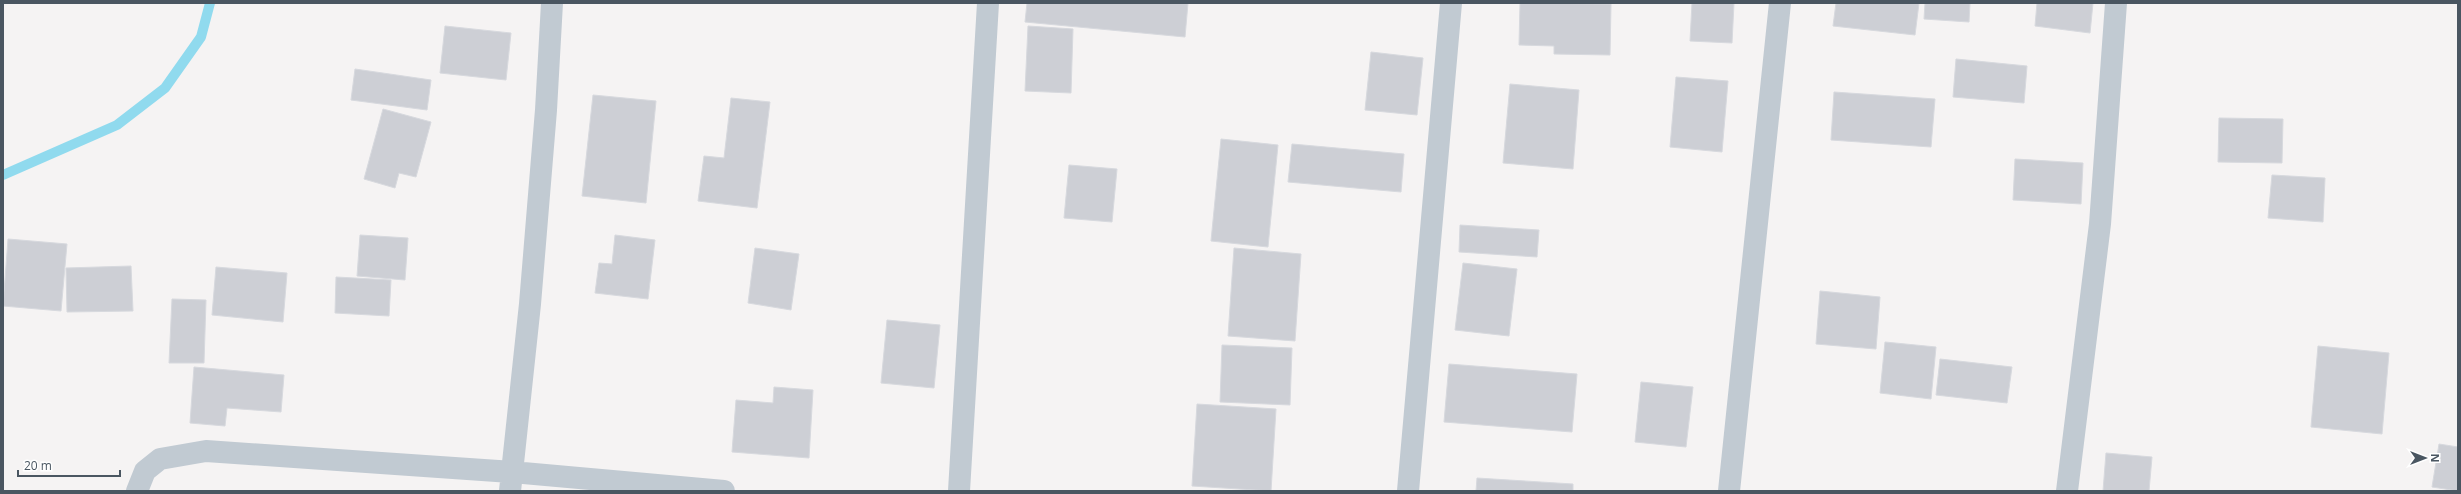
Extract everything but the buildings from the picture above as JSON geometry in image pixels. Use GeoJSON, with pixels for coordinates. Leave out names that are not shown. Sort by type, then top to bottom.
{"type":"FeatureCollection","features":[{"type":"Feature","properties":{"kind":"street"},"geometry":{"type":"LineString","coordinates":[[511,481],[530,304],[546,110],[552,3]]}},
{"type":"Feature","properties":{"kind":"street"},"geometry":{"type":"LineString","coordinates":[[958,491],[988,3]]}},
{"type":"Feature","properties":{"kind":"street"},"geometry":{"type":"LineString","coordinates":[[1408,491],[1451,3]]}},
{"type":"Feature","properties":{"kind":"street"},"geometry":{"type":"LineString","coordinates":[[1730,491],[1780,3]]}},
{"type":"Feature","properties":{"kind":"street"},"geometry":{"type":"LineString","coordinates":[[2067,491],[2100,224],[2116,3]]}},
{"type":"Feature","properties":{"kind":"street"},"geometry":{"type":"LineString","coordinates":[[137,491],[145,471],[160,459],[206,451],[511,481],[724,491]]}},
{"type":"Feature","properties":{"kind":"waterway"},"geometry":{"type":"LineString","coordinates":[[3,175],[117,125],[165,88],[201,37],[210,3]]}}]}
